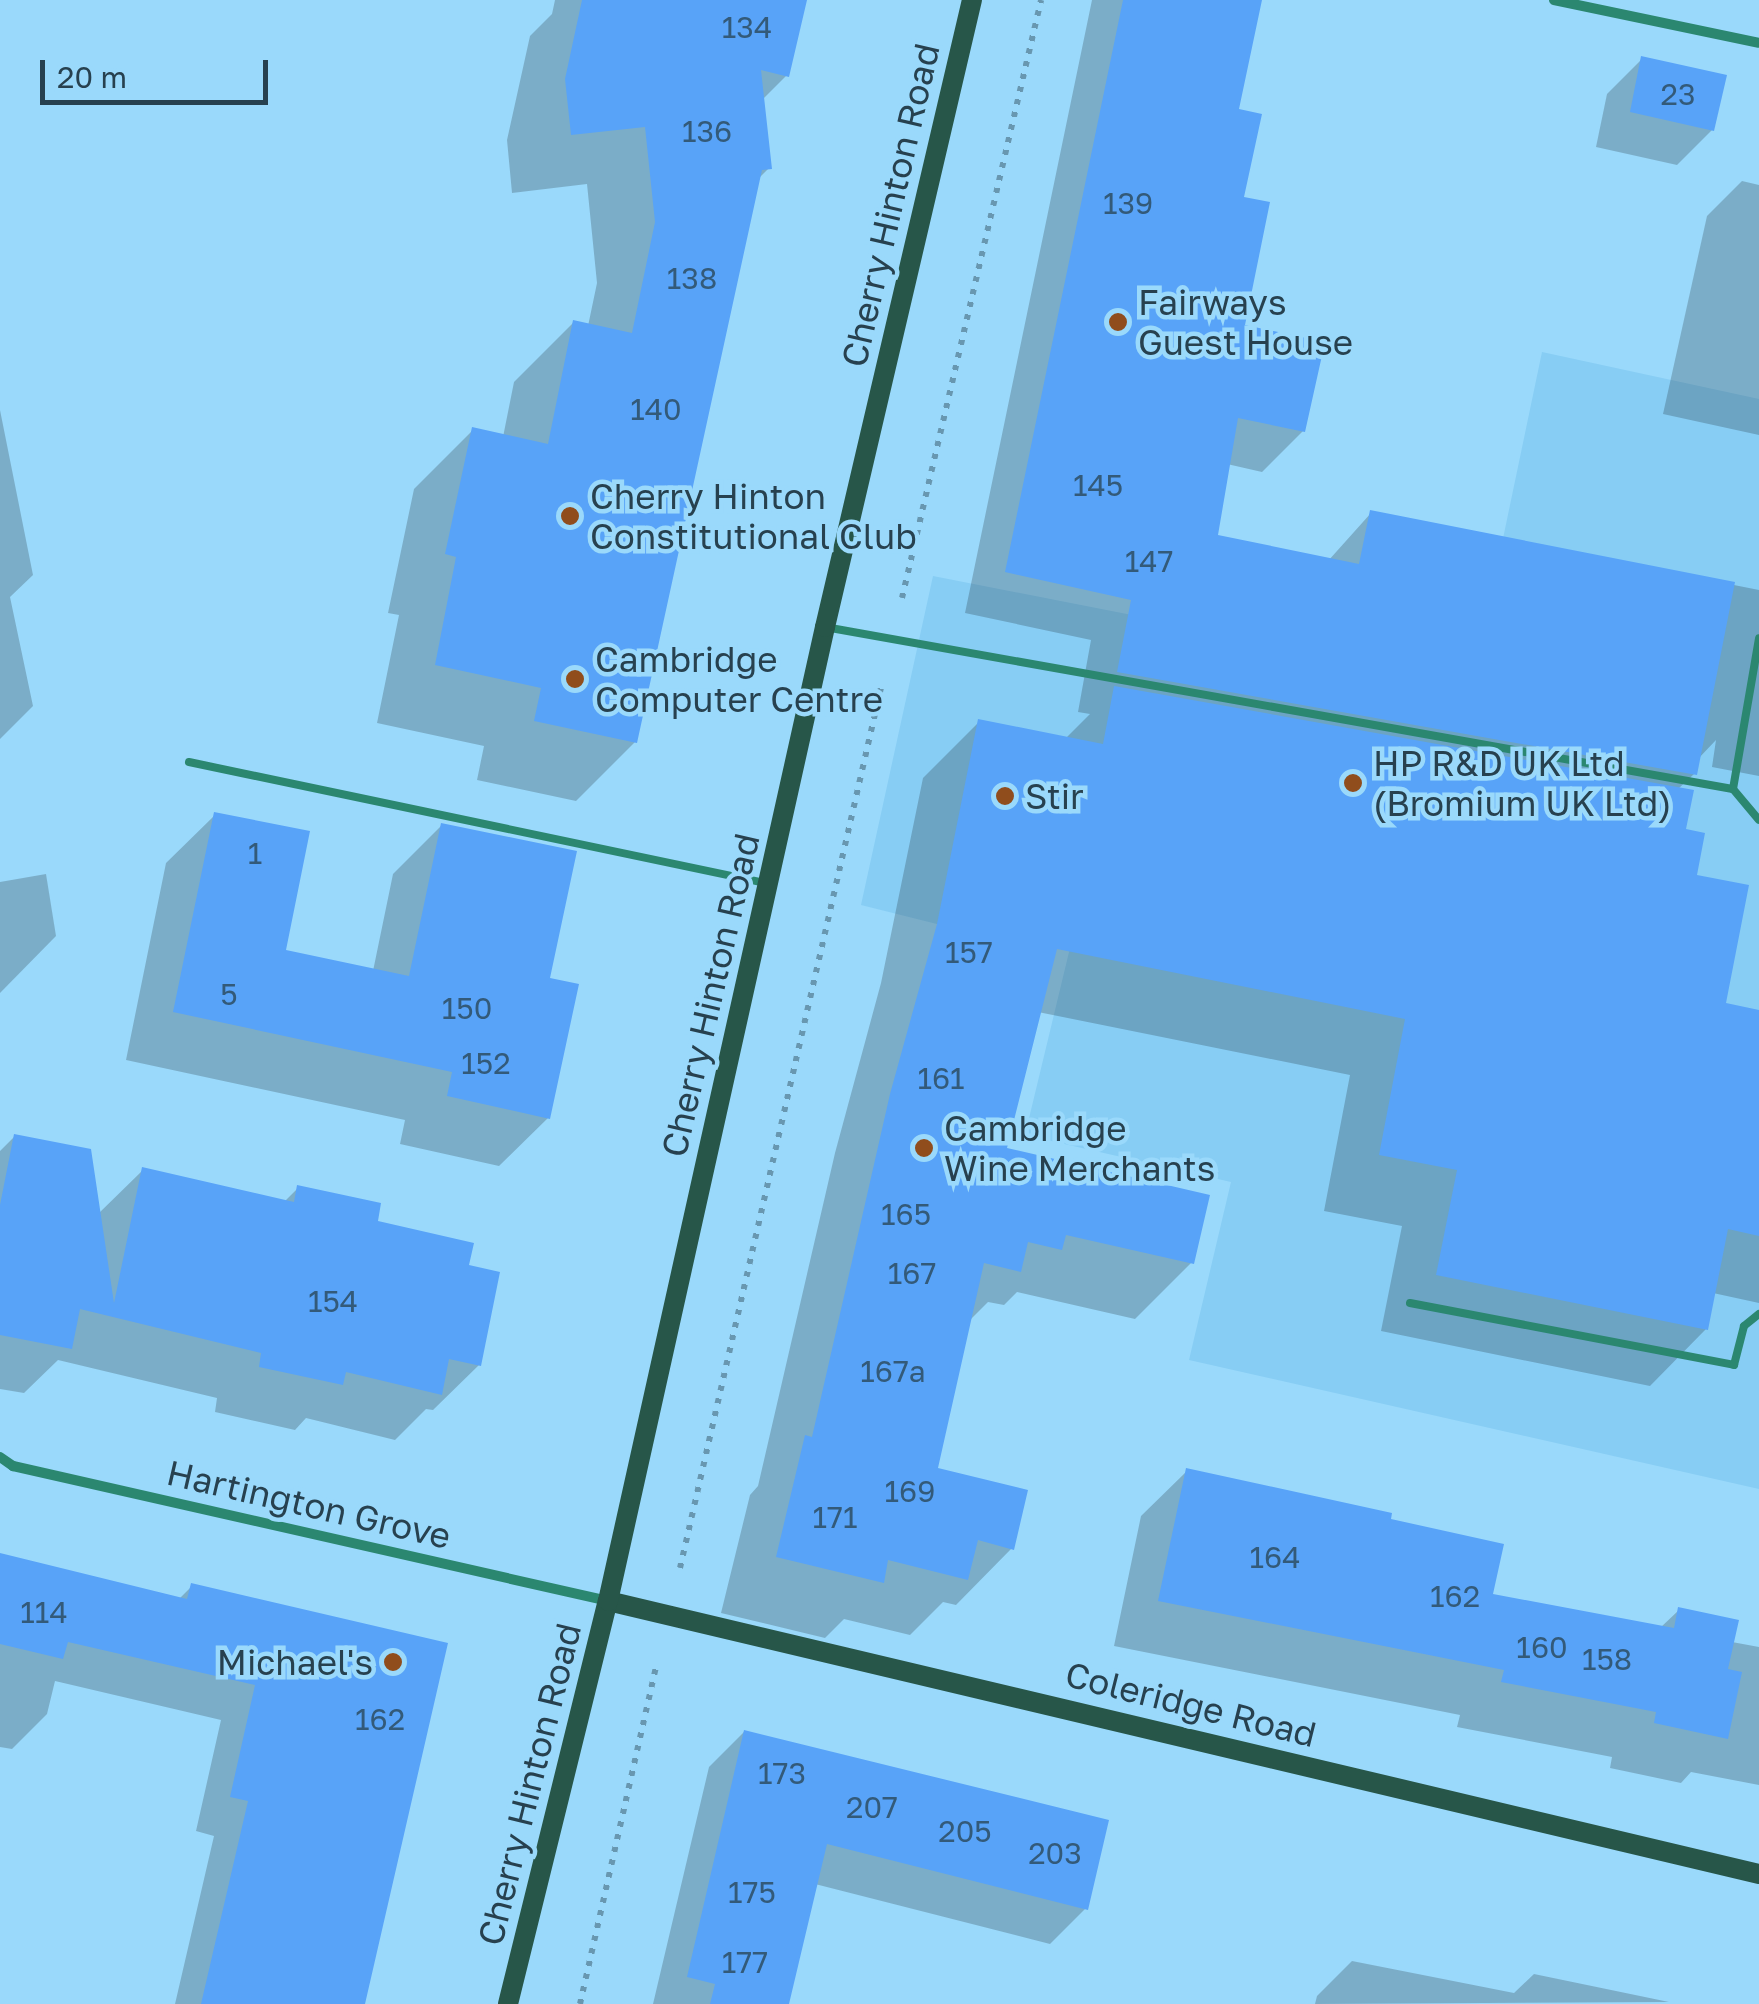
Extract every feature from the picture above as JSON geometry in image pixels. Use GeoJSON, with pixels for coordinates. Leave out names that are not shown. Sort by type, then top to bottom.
{"type":"FeatureCollection","features":[{"type":"Feature","properties":{"kind":"street","name":"Cherry Hinton Road"},"geometry":{"type":"LineString","coordinates":[[508,2004],[608,1601],[826,627],[972,0]]}},
{"type":"Feature","properties":{"kind":"street"},"geometry":{"type":"LineString","coordinates":[[1554,0],[1759,43]]}},
{"type":"Feature","properties":{"kind":"street","name":"Hartington Grove"},"geometry":{"type":"LineString","coordinates":[[0,1457],[13,1466],[608,1601]]}},
{"type":"Feature","properties":{"kind":"street","name":"Coleridge Road"},"geometry":{"type":"LineString","coordinates":[[608,1601],[670,1612],[1759,1874]]}},
{"type":"Feature","properties":{"kind":"lane"},"geometry":{"type":"LineString","coordinates":[[826,627],[891,642],[1733,789],[1759,820]]}},
{"type":"Feature","properties":{"kind":"lane"},"geometry":{"type":"LineString","coordinates":[[1733,789],[1759,638]]}},
{"type":"Feature","properties":{"kind":"lane"},"geometry":{"type":"LineString","coordinates":[[189,762],[769,884]]}},
{"type":"Feature","properties":{"kind":"lane"},"geometry":{"type":"LineString","coordinates":[[1410,1303],[1734,1365],[1744,1326],[1759,1314]]}},
{"type":"Feature","properties":{"kind":"path"},"geometry":{"type":"LineString","coordinates":[[580,2004],[1041,0]]}},
{"type":"Feature","properties":{"kind":"shaded area"},"geometry":{"type":"Polygon","coordinates":[[[1542,352],[1759,399],[1759,1489],[1189,1360],[1231,1182],[1025,1135],[1070,948],[937,924],[861,905],[933,576],[1473,682],[1542,352]]]}},
{"type":"Feature","properties":{"kind":"building"},"geometry":{"type":"Polygon","coordinates":[[[582,0],[807,0],[789,77],[761,70],[772,169],[762,170],[637,743],[534,721],[541,688],[435,665],[456,557],[445,554],[472,427],[548,444],[573,320],[632,333],[655,222],[645,127],[571,135],[565,79],[582,0]]]}},
{"type":"Feature","properties":{"kind":"building"},"geometry":{"type":"Polygon","coordinates":[[[1123,0],[1262,0],[1239,109],[1262,114],[1244,197],[1270,202],[1245,325],[1325,342],[1305,432],[1238,418],[1218,535],[1359,564],[1370,510],[1735,582],[1697,775],[1117,672],[1131,600],[1005,572],[1123,0]]]}},
{"type":"Feature","properties":{"kind":"building"},"geometry":{"type":"Polygon","coordinates":[[[1641,56],[1727,75],[1714,131],[1630,112],[1641,56]]]}},
{"type":"Feature","properties":{"kind":"building"},"geometry":{"type":"Polygon","coordinates":[[[1114,686],[1694,790],[1686,829],[1705,833],[1697,875],[1749,885],[1726,1003],[1759,1010],[1759,1236],[1728,1229],[1708,1330],[1436,1275],[1457,1170],[1379,1155],[1405,1019],[1057,949],[1007,1148],[1210,1195],[1194,1264],[1066,1235],[1062,1250],[1028,1242],[1021,1272],[984,1263],[938,1468],[1028,1490],[1014,1550],[978,1540],[968,1580],[888,1560],[884,1583],[776,1557],[805,1435],[812,1437],[890,1094],[937,924],[978,719],[1103,744],[1114,686]]]}},
{"type":"Feature","properties":{"kind":"building"},"geometry":{"type":"Polygon","coordinates":[[[214,812],[310,831],[286,950],[409,976],[441,823],[577,851],[550,978],[579,984],[550,1119],[447,1096],[452,1072],[173,1012],[214,812]]]}},
{"type":"Feature","properties":{"kind":"building"},"geometry":{"type":"Polygon","coordinates":[[[14,1134],[91,1149],[114,1303],[142,1167],[294,1202],[297,1185],[381,1203],[378,1221],[474,1243],[469,1265],[500,1272],[481,1366],[449,1359],[442,1395],[346,1372],[343,1385],[259,1367],[261,1353],[80,1309],[72,1349],[0,1335],[0,1205],[14,1134]]]}},
{"type":"Feature","properties":{"kind":"building"},"geometry":{"type":"Polygon","coordinates":[[[1186,1468],[1392,1513],[1391,1519],[1504,1544],[1493,1594],[1674,1628],[1678,1607],[1739,1620],[1728,1669],[1742,1672],[1728,1739],[1654,1723],[1656,1712],[1501,1682],[1504,1670],[1158,1601],[1186,1468]]]}},
{"type":"Feature","properties":{"kind":"building"},"geometry":{"type":"Polygon","coordinates":[[[0,1553],[187,1599],[191,1583],[448,1643],[365,2004],[201,2004],[248,1801],[230,1797],[255,1685],[68,1642],[63,1659],[0,1644],[0,1553]]]}},
{"type":"Feature","properties":{"kind":"building"},"geometry":{"type":"Polygon","coordinates":[[[744,1730],[1109,1820],[1088,1910],[827,1844],[789,2004],[710,2004],[715,1984],[687,1977],[744,1730]]]}},
{"type":"Feature","properties":{"kind":"place","name":"Fairways Guest House"},"geometry":{"type":"Point","coordinates":[1118,322]}},
{"type":"Feature","properties":{"kind":"place","name":"Cherry Hinton Constitutional Club"},"geometry":{"type":"Point","coordinates":[570,516]}},
{"type":"Feature","properties":{"kind":"place","name":"Cambridge Computer Centre"},"geometry":{"type":"Point","coordinates":[575,679]}},
{"type":"Feature","properties":{"kind":"place","name":"HP R&D UK Ltd (Bromium UK Ltd)"},"geometry":{"type":"Point","coordinates":[1353,783]}},
{"type":"Feature","properties":{"kind":"place","name":"Stir"},"geometry":{"type":"Point","coordinates":[1005,796]}},
{"type":"Feature","properties":{"kind":"place","name":"Cambridge Wine Merchants"},"geometry":{"type":"Point","coordinates":[924,1148]}},
{"type":"Feature","properties":{"kind":"place","name":"Michael's"},"geometry":{"type":"Point","coordinates":[393,1662]}}]}
